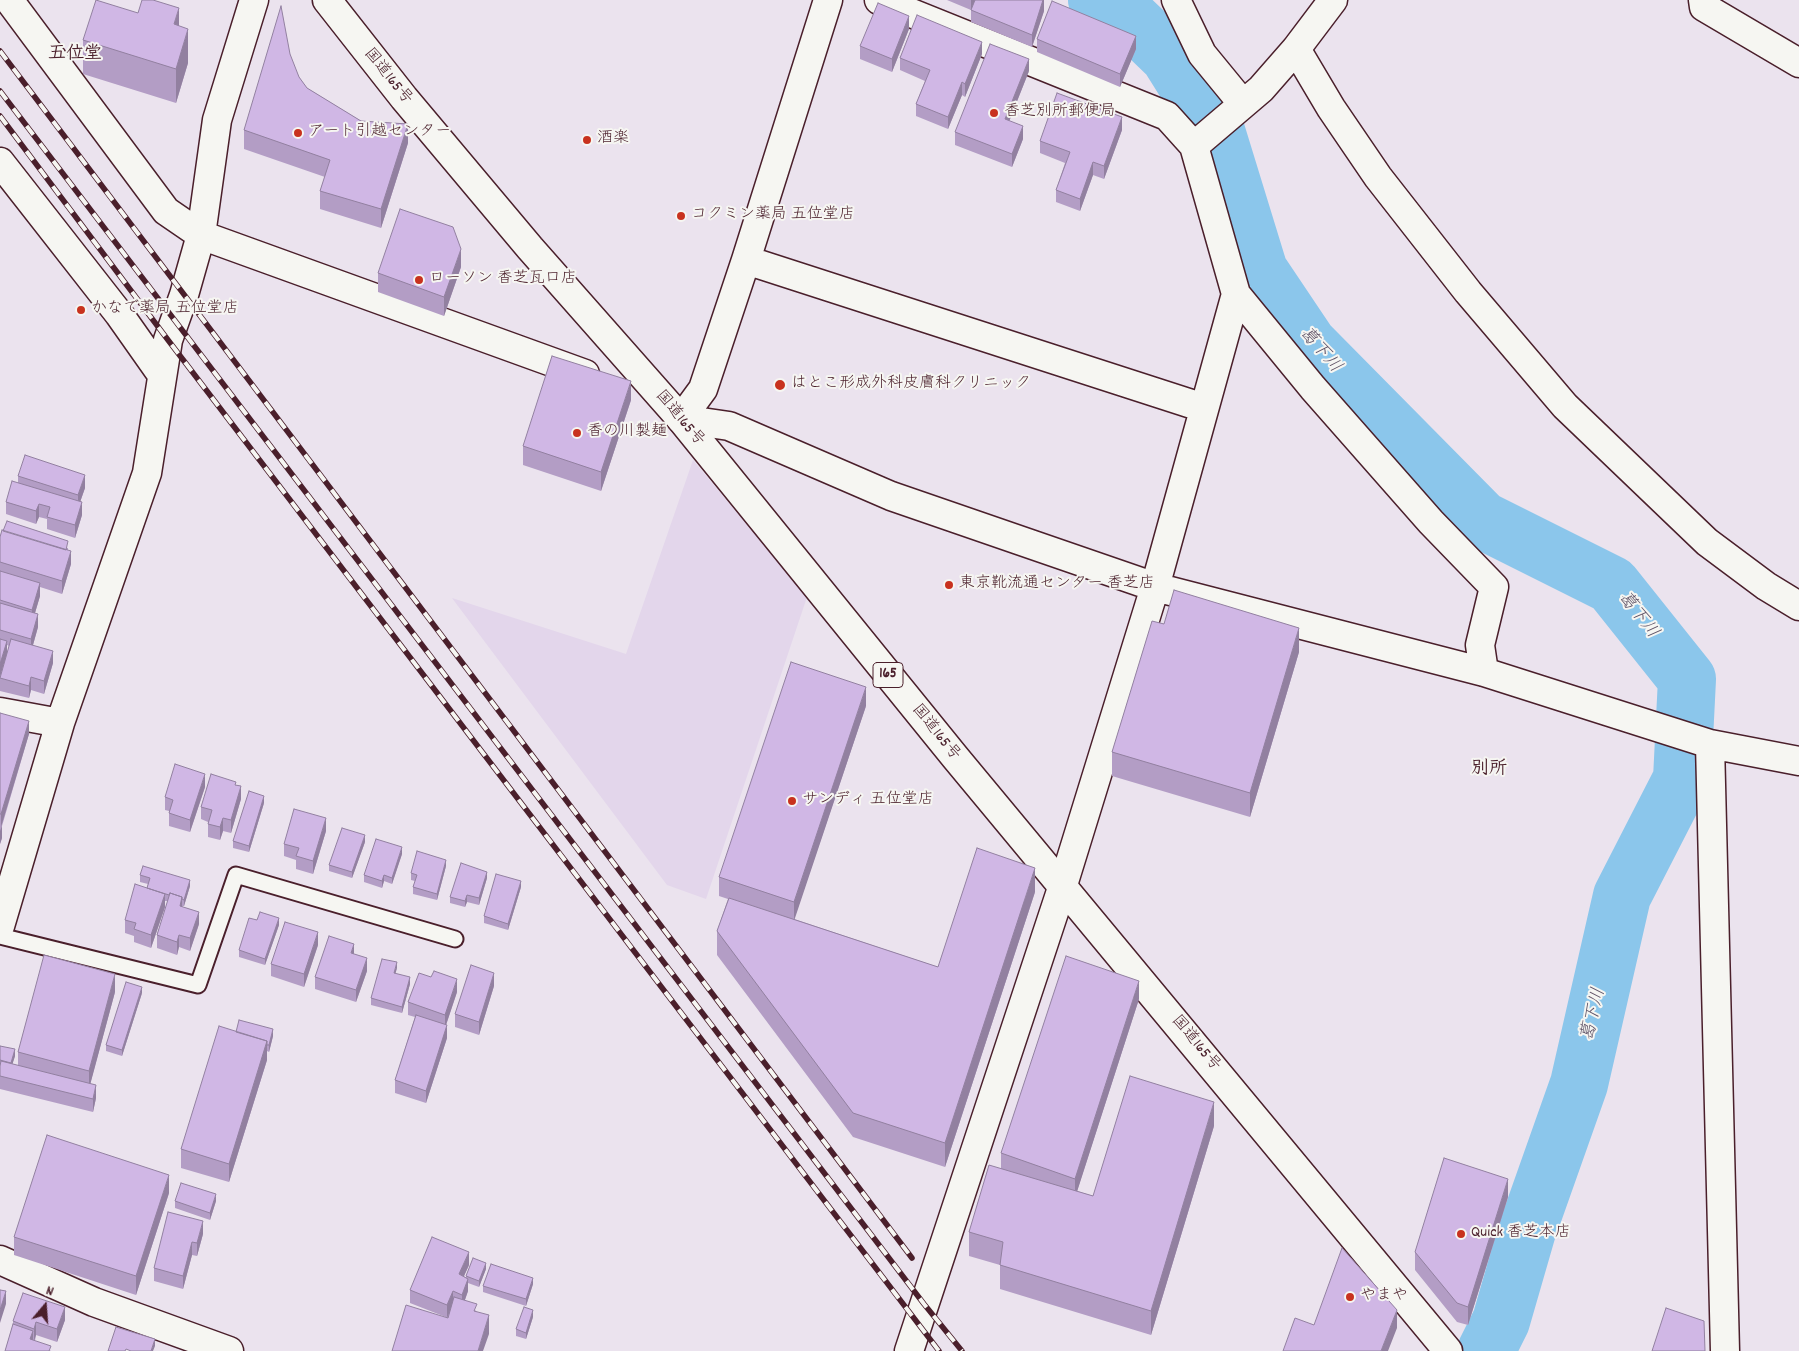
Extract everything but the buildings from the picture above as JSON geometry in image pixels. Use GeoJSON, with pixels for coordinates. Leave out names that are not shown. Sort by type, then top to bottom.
{"type":"FeatureCollection","features":[{"type":"Feature","properties":{"kind":"main road"},"geometry":{"type":"LineString","coordinates":[[9,0],[166,211],[201,235],[603,380],[648,382]]}},
{"type":"Feature","properties":{"kind":"main road"},"geometry":{"type":"LineString","coordinates":[[0,926],[60,723],[146,473],[168,340],[184,295],[201,235],[217,120],[254,0]]}},
{"type":"Feature","properties":{"kind":"main road","name":"国道165号"},"geometry":{"type":"LineString","coordinates":[[327,0],[448,151],[681,420],[954,757],[1063,885],[1448,1351]]}},
{"type":"Feature","properties":{"kind":"main road"},"geometry":{"type":"LineString","coordinates":[[828,0],[746,260],[702,389],[681,420],[729,426],[891,496],[1154,587],[1484,672],[1710,744],[1799,761]]}},
{"type":"Feature","properties":{"kind":"main road"},"geometry":{"type":"LineString","coordinates":[[879,0],[1167,116],[1194,146],[1236,294],[1313,388],[1432,522],[1494,587],[1480,645],[1484,672]]}},
{"type":"Feature","properties":{"kind":"main road"},"geometry":{"type":"LineString","coordinates":[[1176,0],[1202,54],[1243,104]]}},
{"type":"Feature","properties":{"kind":"main road"},"geometry":{"type":"LineString","coordinates":[[1194,146],[1261,89],[1296,49],[1333,0]]}},
{"type":"Feature","properties":{"kind":"main road"},"geometry":{"type":"LineString","coordinates":[[1703,0],[1704,7],[1799,63]]}},
{"type":"Feature","properties":{"kind":"main road"},"geometry":{"type":"LineString","coordinates":[[1296,49],[1331,108],[1378,177],[1468,292],[1565,406],[1707,542],[1766,586],[1799,606]]}},
{"type":"Feature","properties":{"kind":"main road"},"geometry":{"type":"LineString","coordinates":[[0,162],[119,314],[162,375]]}},
{"type":"Feature","properties":{"kind":"main road"},"geometry":{"type":"LineString","coordinates":[[746,260],[1204,408]]}},
{"type":"Feature","properties":{"kind":"main road"},"geometry":{"type":"LineString","coordinates":[[909,1351],[1063,885],[1154,587],[1236,294]]}},
{"type":"Feature","properties":{"kind":"main road"},"geometry":{"type":"LineString","coordinates":[[0,712],[60,723]]}},
{"type":"Feature","properties":{"kind":"main road"},"geometry":{"type":"LineString","coordinates":[[1710,744],[1725,1351]]}},
{"type":"Feature","properties":{"kind":"main road"},"geometry":{"type":"LineString","coordinates":[[0,1260],[94,1302],[229,1351]]}},
{"type":"Feature","properties":{"kind":"lane"},"geometry":{"type":"LineString","coordinates":[[0,936],[198,985],[236,875],[455,939]]}},
{"type":"Feature","properties":{"kind":"shaded area"},"geometry":{"type":"Polygon","coordinates":[[[693,460],[807,597],[706,899],[667,885],[452,598],[626,654],[693,460]]]}},
{"type":"Feature","properties":{"kind":"waterway","name":"葛下川"},"geometry":{"type":"LineString","coordinates":[[1097,0],[1116,5],[1169,56],[1216,131],[1259,271],[1308,344],[1482,520],[1612,585],[1687,679],[1682,779],[1622,896],[1579,1084],[1527,1231],[1501,1321],[1486,1351]]}},
{"type":"Feature","properties":{"kind":"railway"},"geometry":{"type":"LineString","coordinates":[[0,51],[912,1258]]}},
{"type":"Feature","properties":{"kind":"railway"},"geometry":{"type":"LineString","coordinates":[[0,91],[924,1304],[962,1351]]}},
{"type":"Feature","properties":{"kind":"railway"},"geometry":{"type":"LineString","coordinates":[[0,116],[168,340],[939,1351]]}},
{"type":"Feature","properties":{"kind":"place","name":"香芝別所郵便局"},"geometry":{"type":"Point","coordinates":[994,113]}},
{"type":"Feature","properties":{"kind":"place","name":"アート引越センター"},"geometry":{"type":"Point","coordinates":[298,133]}},
{"type":"Feature","properties":{"kind":"place","name":"酒楽"},"geometry":{"type":"Point","coordinates":[587,140]}},
{"type":"Feature","properties":{"kind":"place","name":"コクミン薬局 五位堂店"},"geometry":{"type":"Point","coordinates":[681,216]}},
{"type":"Feature","properties":{"kind":"place","name":"ローソン 香芝瓦口店"},"geometry":{"type":"Point","coordinates":[419,280]}},
{"type":"Feature","properties":{"kind":"place","name":"かなで薬局 五位堂店"},"geometry":{"type":"Point","coordinates":[81,310]}},
{"type":"Feature","properties":{"kind":"place","name":"はとこ形成外科皮膚科クリニック"},"geometry":{"type":"Point","coordinates":[780,385]}},
{"type":"Feature","properties":{"kind":"place","name":"香の川製麺"},"geometry":{"type":"Point","coordinates":[577,433]}},
{"type":"Feature","properties":{"kind":"place","name":"東京靴流通センター 香芝店"},"geometry":{"type":"Point","coordinates":[949,585]}},
{"type":"Feature","properties":{"kind":"place","name":"サンディ 五位堂店"},"geometry":{"type":"Point","coordinates":[792,801]}},
{"type":"Feature","properties":{"kind":"place","name":"Quick 香芝本店"},"geometry":{"type":"Point","coordinates":[1461,1234]}},
{"type":"Feature","properties":{"kind":"place","name":"やまや"},"geometry":{"type":"Point","coordinates":[1350,1297]}},
{"type":"Feature","properties":{"kind":"district","name":"五位堂"},"geometry":{"type":"Point","coordinates":[75,56]}},
{"type":"Feature","properties":{"kind":"district","name":"別所"},"geometry":{"type":"Point","coordinates":[1489,771]}}]}
